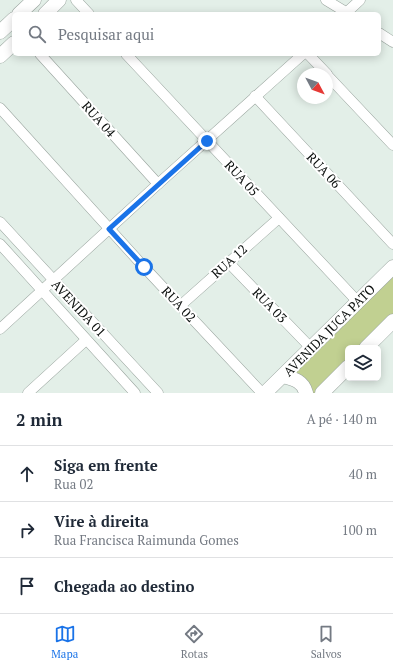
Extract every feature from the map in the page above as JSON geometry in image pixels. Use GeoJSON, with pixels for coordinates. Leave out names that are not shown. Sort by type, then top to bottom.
{"type":"FeatureCollection","features":[{"type":"Feature","properties":{"kind":"street"},"geometry":{"type":"LineString","coordinates":[[21,12],[34,0]]}},
{"type":"Feature","properties":{"kind":"street"},"geometry":{"type":"LineString","coordinates":[[46,12],[59,0]]}},
{"type":"Feature","properties":{"kind":"street"},"geometry":{"type":"LineString","coordinates":[[76,0],[87,12]]}},
{"type":"Feature","properties":{"kind":"street"},"geometry":{"type":"LineString","coordinates":[[326,0],[344,12]]}},
{"type":"Feature","properties":{"kind":"street"},"geometry":{"type":"LineString","coordinates":[[349,12],[360,0]]}},
{"type":"Feature","properties":{"kind":"street"},"geometry":{"type":"LineString","coordinates":[[0,32],[12,21]]}},
{"type":"Feature","properties":{"kind":"street"},"geometry":{"type":"LineString","coordinates":[[381,34],[393,42]]}},
{"type":"Feature","properties":{"kind":"street"},"geometry":{"type":"LineString","coordinates":[[0,56],[12,45]]}},
{"type":"Feature","properties":{"kind":"street","name":"RUA 04"},"geometry":{"type":"LineString","coordinates":[[42,56],[158,184]]}},
{"type":"Feature","properties":{"kind":"street","name":"RUA 05"},"geometry":{"type":"LineString","coordinates":[[128,56],[358,302]]}},
{"type":"Feature","properties":{"kind":"street"},"geometry":{"type":"LineString","coordinates":[[0,329],[301,56]]}},
{"type":"Feature","properties":{"kind":"street"},"geometry":{"type":"LineString","coordinates":[[310,56],[321,68]]}},
{"type":"Feature","properties":{"kind":"street"},"geometry":{"type":"LineString","coordinates":[[333,80],[393,145]]}},
{"type":"Feature","properties":{"kind":"street","name":"RUA 06"},"geometry":{"type":"LineString","coordinates":[[255,96],[393,244]]}},
{"type":"Feature","properties":{"kind":"street","name":"RUA 02"},"geometry":{"type":"LineString","coordinates":[[0,108],[109,229],[262,393]]}},
{"type":"Feature","properties":{"kind":"street","name":"RUA 12"},"geometry":{"type":"LineString","coordinates":[[180,306],[279,218]]}},
{"type":"Feature","properties":{"kind":"street","name":"AVENIDA 01"},"geometry":{"type":"LineString","coordinates":[[0,222],[158,393]]}},
{"type":"Feature","properties":{"kind":"street","name":"AVENIDA 01"},"geometry":{"type":"LineString","coordinates":[[0,244],[131,392]]}},
{"type":"Feature","properties":{"kind":"street","name":"RUA 03"},"geometry":{"type":"LineString","coordinates":[[228,262],[311,348]]}},
{"type":"Feature","properties":{"kind":"street","name":"AVENIDA JUCA PATO"},"geometry":{"type":"LineString","coordinates":[[265,393],[393,267]]}},
{"type":"Feature","properties":{"kind":"street"},"geometry":{"type":"LineString","coordinates":[[369,345],[393,321]]}},
{"type":"Feature","properties":{"kind":"street"},"geometry":{"type":"LineString","coordinates":[[28,393],[86,340]]}},
{"type":"Feature","properties":{"kind":"street"},"geometry":{"type":"LineString","coordinates":[[322,393],[345,369]]}},
{"type":"Feature","properties":{"kind":"street"},"geometry":{"type":"LineString","coordinates":[[283,376],[298,381],[306,393]]}},
{"type":"Feature","properties":{"kind":"green space"},"geometry":{"type":"Polygon","coordinates":[[[393,274],[393,317],[365,345],[345,345],[345,365],[317,393],[312,393],[294,374],[393,274]]]}},
{"type":"Feature","properties":{"kind":"route"},"geometry":{"type":"LineString","coordinates":[[144,267],[109,229],[207,141]]}}]}
